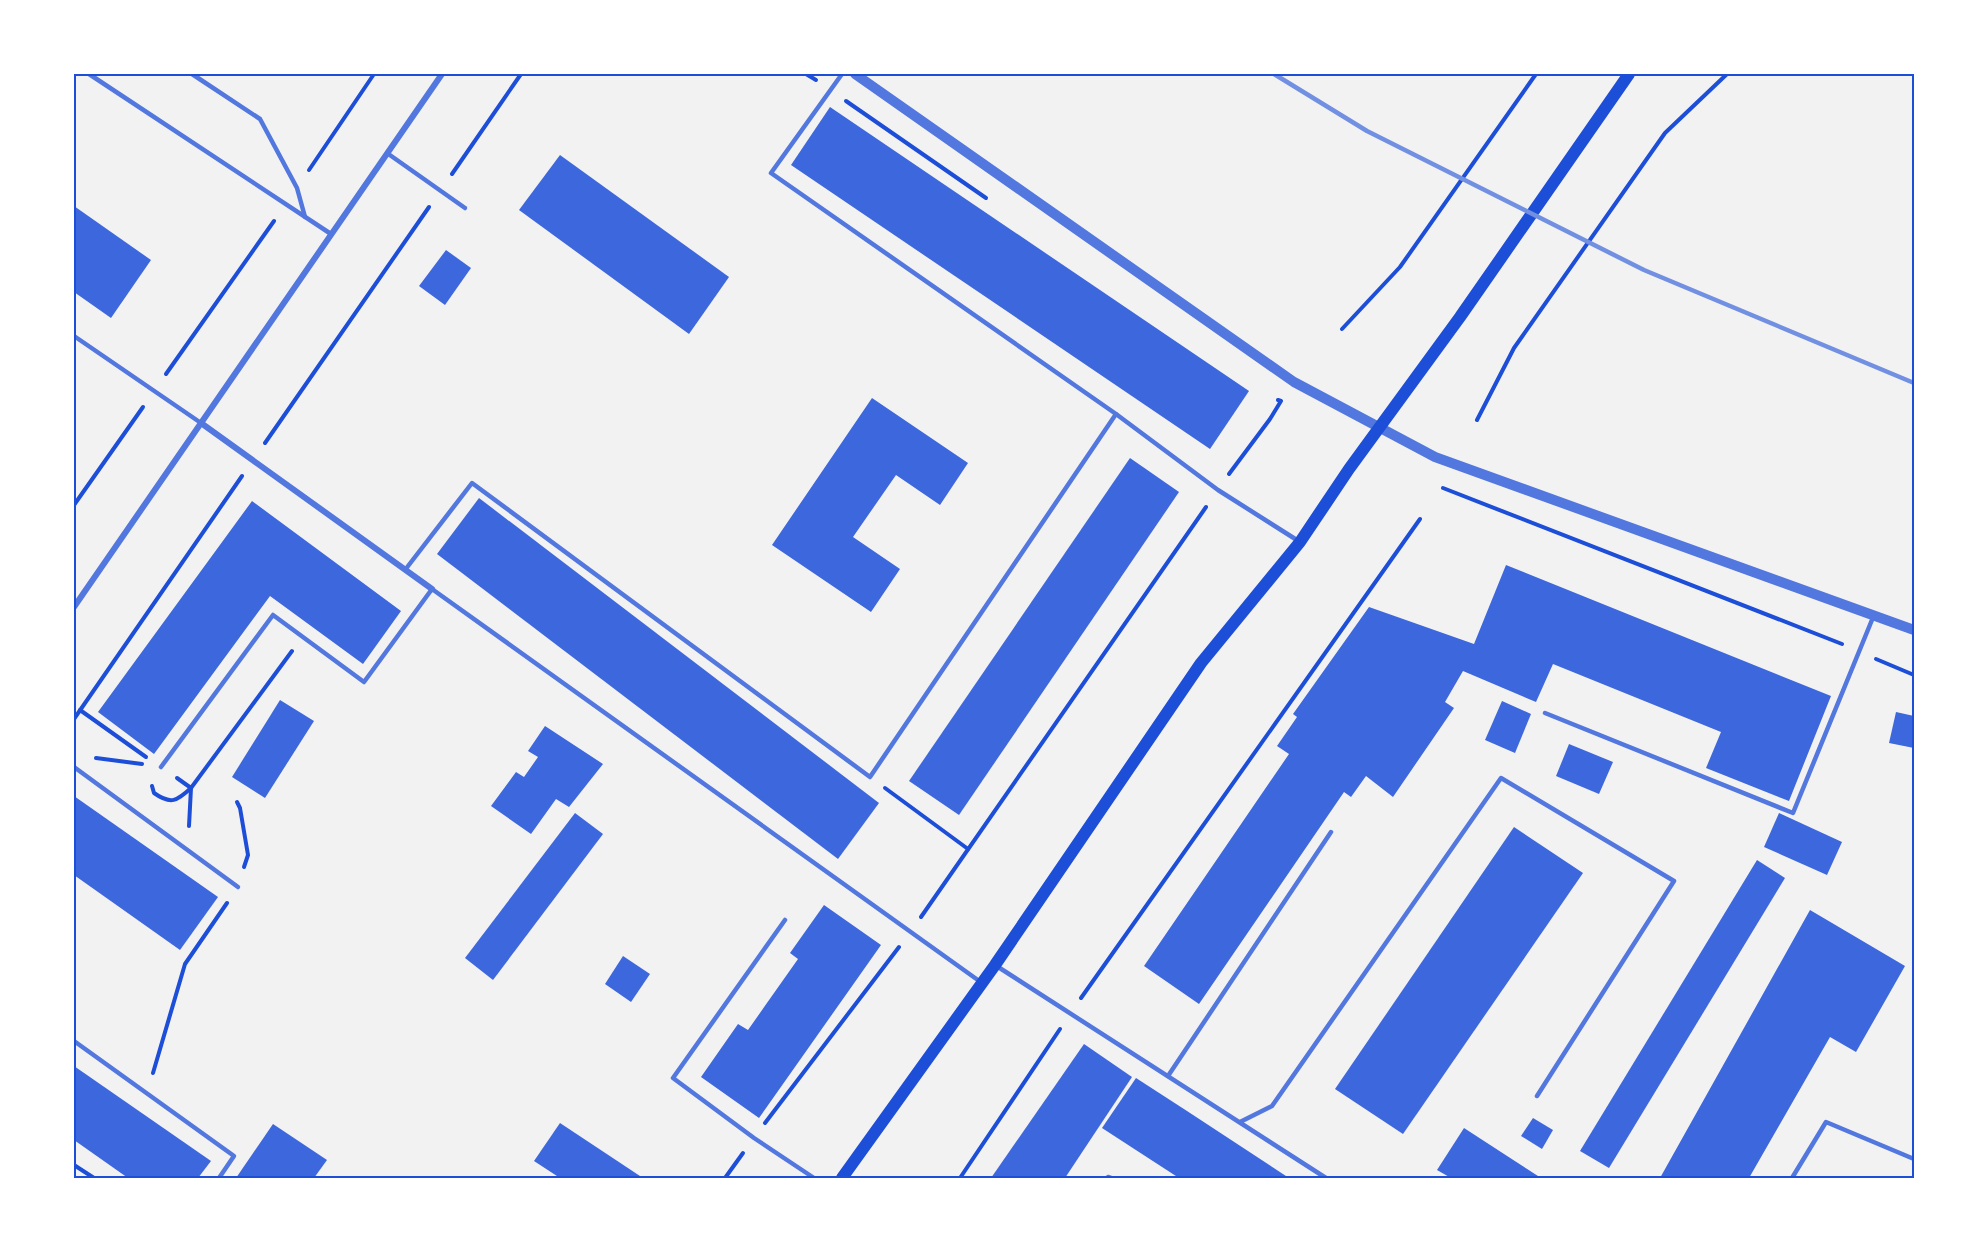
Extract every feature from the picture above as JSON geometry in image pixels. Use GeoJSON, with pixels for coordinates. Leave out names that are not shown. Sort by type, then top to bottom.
{"type":"FeatureCollection","features":[{"type":"Feature","properties":{"kind":"main road"},"geometry":{"type":"LineString","coordinates":[[842,1179],[995,965],[1201,663],[1299,542],[1629,74]]}},
{"type":"Feature","properties":{"kind":"street"},"geometry":{"type":"LineString","coordinates":[[74,607],[442,74]]}},
{"type":"Feature","properties":{"kind":"street"},"geometry":{"type":"LineString","coordinates":[[855,74],[1294,382],[1379,428],[1435,457],[1914,630]]}},
{"type":"Feature","properties":{"kind":"street"},"geometry":{"type":"LineString","coordinates":[[201,423],[432,589]]}},
{"type":"Feature","properties":{"kind":"lane"},"geometry":{"type":"LineString","coordinates":[[89,74],[331,234]]}},
{"type":"Feature","properties":{"kind":"lane"},"geometry":{"type":"LineString","coordinates":[[192,74],[260,120],[297,188],[305,217]]}},
{"type":"Feature","properties":{"kind":"lane"},"geometry":{"type":"LineString","coordinates":[[842,74],[771,173],[1116,414],[1218,490],[1299,542]]}},
{"type":"Feature","properties":{"kind":"lane"},"geometry":{"type":"LineString","coordinates":[[387,153],[465,208]]}},
{"type":"Feature","properties":{"kind":"lane"},"geometry":{"type":"LineString","coordinates":[[74,336],[201,423]]}},
{"type":"Feature","properties":{"kind":"lane"},"geometry":{"type":"LineString","coordinates":[[405,570],[472,483],[870,777],[1116,414]]}},
{"type":"Feature","properties":{"kind":"lane"},"geometry":{"type":"LineString","coordinates":[[161,767],[273,615],[364,682],[432,589],[982,982]]}},
{"type":"Feature","properties":{"kind":"lane"},"geometry":{"type":"LineString","coordinates":[[1545,713],[1793,813],[1874,615]]}},
{"type":"Feature","properties":{"kind":"lane"},"geometry":{"type":"LineString","coordinates":[[74,767],[238,888]]}},
{"type":"Feature","properties":{"kind":"lane"},"geometry":{"type":"LineString","coordinates":[[1240,1122],[1272,1106],[1501,778],[1674,881],[1537,1096]]}},
{"type":"Feature","properties":{"kind":"lane"},"geometry":{"type":"LineString","coordinates":[[1168,1076],[1331,832]]}},
{"type":"Feature","properties":{"kind":"lane"},"geometry":{"type":"LineString","coordinates":[[784,920],[673,1078],[814,1179]]}},
{"type":"Feature","properties":{"kind":"lane"},"geometry":{"type":"LineString","coordinates":[[995,965],[1326,1179]]}},
{"type":"Feature","properties":{"kind":"lane"},"geometry":{"type":"LineString","coordinates":[[74,1041],[234,1156],[219,1179]]}},
{"type":"Feature","properties":{"kind":"lane"},"geometry":{"type":"LineString","coordinates":[[1792,1179],[1827,1122],[1914,1160]]}},
{"type":"Feature","properties":{"kind":"path"},"geometry":{"type":"LineString","coordinates":[[297,188],[374,74]]}},
{"type":"Feature","properties":{"kind":"path"},"geometry":{"type":"LineString","coordinates":[[74,719],[521,74]]}},
{"type":"Feature","properties":{"kind":"path"},"geometry":{"type":"LineString","coordinates":[[1342,329],[1400,267],[1536,74]]}},
{"type":"Feature","properties":{"kind":"path"},"geometry":{"type":"LineString","coordinates":[[1477,420],[1514,348],[1665,133],[1727,74]]}},
{"type":"Feature","properties":{"kind":"path"},"geometry":{"type":"LineString","coordinates":[[74,505],[286,204]]}},
{"type":"Feature","properties":{"kind":"path"},"geometry":{"type":"LineString","coordinates":[[725,1179],[911,931],[1281,401]]}},
{"type":"Feature","properties":{"kind":"path"},"geometry":{"type":"LineString","coordinates":[[1443,488],[1914,675]]}},
{"type":"Feature","properties":{"kind":"path"},"geometry":{"type":"LineString","coordinates":[[960,1179],[1071,1013],[1420,519]]}},
{"type":"Feature","properties":{"kind":"path"},"geometry":{"type":"LineString","coordinates":[[161,767],[152,783],[154,793],[171,801],[179,799],[191,788],[302,637]]}},
{"type":"Feature","properties":{"kind":"path"},"geometry":{"type":"LineString","coordinates":[[80,710],[191,788]]}},
{"type":"Feature","properties":{"kind":"path"},"geometry":{"type":"LineString","coordinates":[[95,758],[161,767]]}},
{"type":"Feature","properties":{"kind":"path"},"geometry":{"type":"LineString","coordinates":[[870,777],[968,849]]}},
{"type":"Feature","properties":{"kind":"path"},"geometry":{"type":"LineString","coordinates":[[188,851],[191,788]]}},
{"type":"Feature","properties":{"kind":"path"},"geometry":{"type":"LineString","coordinates":[[147,1094],[185,964],[238,888],[248,855],[237,802]]}},
{"type":"Feature","properties":{"kind":"path"},"geometry":{"type":"LineString","coordinates":[[74,1165],[94,1179]]}},
{"type":"Feature","properties":{"kind":"building"},"geometry":{"type":"Polygon","coordinates":[[[830,107],[1249,391],[1210,449],[791,165],[830,107]]]}},
{"type":"Feature","properties":{"kind":"building"},"geometry":{"type":"Polygon","coordinates":[[[560,155],[729,277],[689,334],[519,210],[560,155]]]}},
{"type":"Feature","properties":{"kind":"building"},"geometry":{"type":"Polygon","coordinates":[[[74,206],[151,260],[111,318],[74,292],[74,206]]]}},
{"type":"Feature","properties":{"kind":"building"},"geometry":{"type":"Polygon","coordinates":[[[446,250],[471,268],[445,305],[419,286],[446,250]]]}},
{"type":"Feature","properties":{"kind":"building"},"geometry":{"type":"Polygon","coordinates":[[[872,398],[968,463],[940,505],[896,475],[853,537],[900,569],[871,612],[772,545],[872,398]]]}},
{"type":"Feature","properties":{"kind":"building"},"geometry":{"type":"Polygon","coordinates":[[[1130,458],[1179,492],[959,815],[909,781],[1130,458]]]}},
{"type":"Feature","properties":{"kind":"building"},"geometry":{"type":"Polygon","coordinates":[[[479,498],[879,803],[838,859],[437,554],[479,498]]]}},
{"type":"Feature","properties":{"kind":"building"},"geometry":{"type":"Polygon","coordinates":[[[252,501],[401,611],[363,664],[270,596],[154,754],[98,712],[252,501]]]}},
{"type":"Feature","properties":{"kind":"building"},"geometry":{"type":"Polygon","coordinates":[[[1506,565],[1831,696],[1789,801],[1706,768],[1721,732],[1553,664],[1536,702],[1463,671],[1445,702],[1454,708],[1393,797],[1366,776],[1351,797],[1344,792],[1199,1004],[1144,966],[1289,754],[1277,746],[1297,717],[1293,714],[1369,607],[1474,644],[1506,565]]]}},
{"type":"Feature","properties":{"kind":"building"},"geometry":{"type":"Polygon","coordinates":[[[280,700],[314,721],[265,798],[232,777],[280,700]]]}},
{"type":"Feature","properties":{"kind":"building"},"geometry":{"type":"Polygon","coordinates":[[[1502,701],[1531,714],[1515,753],[1485,740],[1502,701]]]}},
{"type":"Feature","properties":{"kind":"building"},"geometry":{"type":"Polygon","coordinates":[[[1896,712],[1914,716],[1914,748],[1889,743],[1896,712]]]}},
{"type":"Feature","properties":{"kind":"building"},"geometry":{"type":"Polygon","coordinates":[[[545,726],[603,764],[569,807],[556,799],[531,834],[491,806],[516,772],[524,777],[538,757],[528,751],[545,726]]]}},
{"type":"Feature","properties":{"kind":"building"},"geometry":{"type":"Polygon","coordinates":[[[1569,744],[1613,762],[1599,794],[1556,776],[1569,744]]]}},
{"type":"Feature","properties":{"kind":"building"},"geometry":{"type":"Polygon","coordinates":[[[74,796],[218,897],[180,950],[74,875],[74,796]]]}},
{"type":"Feature","properties":{"kind":"building"},"geometry":{"type":"Polygon","coordinates":[[[575,813],[603,834],[493,980],[465,958],[575,813]]]}},
{"type":"Feature","properties":{"kind":"building"},"geometry":{"type":"Polygon","coordinates":[[[1779,813],[1842,842],[1827,875],[1764,847],[1779,813]]]}},
{"type":"Feature","properties":{"kind":"building"},"geometry":{"type":"Polygon","coordinates":[[[1514,827],[1583,873],[1403,1134],[1335,1089],[1514,827]]]}},
{"type":"Feature","properties":{"kind":"building"},"geometry":{"type":"Polygon","coordinates":[[[1757,860],[1785,878],[1609,1168],[1580,1151],[1757,860]]]}},
{"type":"Feature","properties":{"kind":"building"},"geometry":{"type":"Polygon","coordinates":[[[824,905],[881,945],[759,1118],[701,1077],[738,1024],[748,1030],[798,959],[790,953],[824,905]]]}},
{"type":"Feature","properties":{"kind":"building"},"geometry":{"type":"Polygon","coordinates":[[[1810,910],[1905,966],[1856,1052],[1830,1037],[1749,1178],[1660,1178],[1810,910]]]}},
{"type":"Feature","properties":{"kind":"building"},"geometry":{"type":"Polygon","coordinates":[[[623,956],[650,974],[631,1002],[605,984],[623,956]]]}},
{"type":"Feature","properties":{"kind":"building"},"geometry":{"type":"Polygon","coordinates":[[[1084,1044],[1132,1077],[1065,1178],[991,1178],[1084,1044]]]}},
{"type":"Feature","properties":{"kind":"building"},"geometry":{"type":"Polygon","coordinates":[[[74,1066],[211,1161],[198,1178],[128,1178],[74,1140],[74,1066]]]}},
{"type":"Feature","properties":{"kind":"building"},"geometry":{"type":"Polygon","coordinates":[[[1136,1078],[1289,1178],[1179,1178],[1102,1128],[1136,1078]]]}},
{"type":"Feature","properties":{"kind":"building"},"geometry":{"type":"Polygon","coordinates":[[[1533,1118],[1553,1130],[1542,1149],[1521,1136],[1533,1118]]]}},
{"type":"Feature","properties":{"kind":"building"},"geometry":{"type":"Polygon","coordinates":[[[560,1123],[643,1178],[560,1178],[534,1161],[560,1123]]]}},
{"type":"Feature","properties":{"kind":"building"},"geometry":{"type":"Polygon","coordinates":[[[273,1124],[327,1160],[314,1178],[236,1178],[273,1124]]]}},
{"type":"Feature","properties":{"kind":"building"},"geometry":{"type":"Polygon","coordinates":[[[1464,1128],[1538,1176],[1536,1178],[1451,1178],[1437,1170],[1464,1128]]]}},
{"type":"Feature","properties":{"kind":"railway"},"geometry":{"type":"LineString","coordinates":[[1274,74],[1367,131],[1644,270],[1914,383]]}}]}
